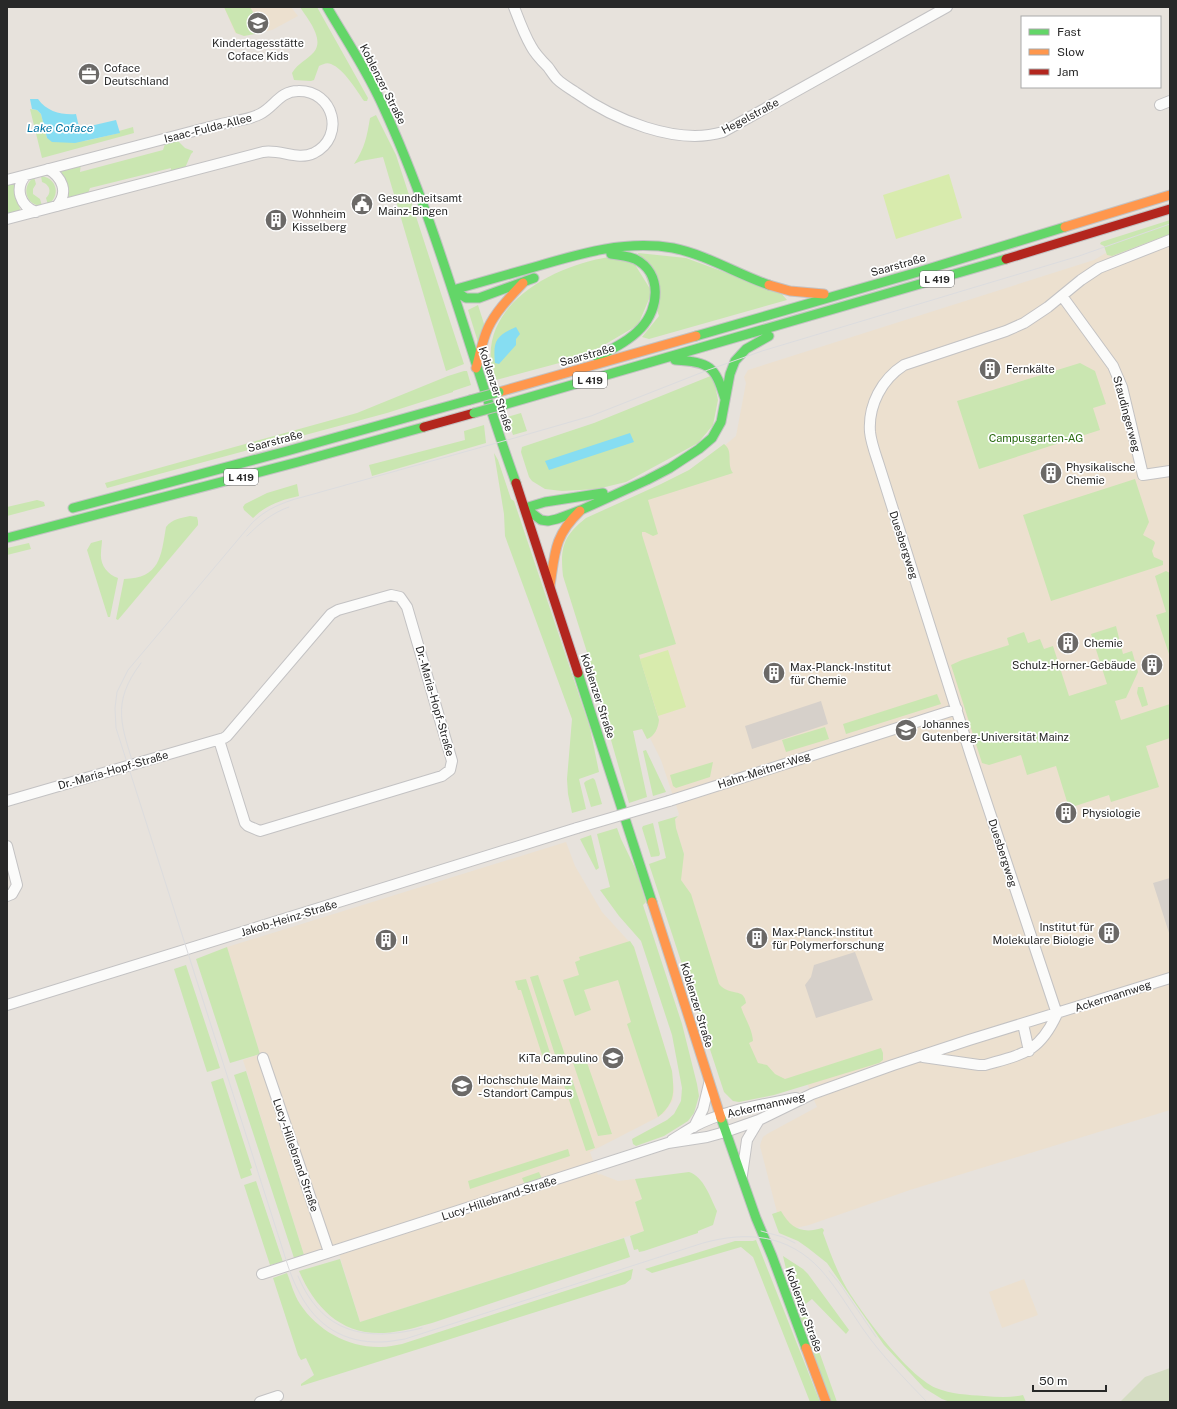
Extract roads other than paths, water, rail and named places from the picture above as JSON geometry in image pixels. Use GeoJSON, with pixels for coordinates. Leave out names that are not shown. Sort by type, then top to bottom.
{"type":"FeatureCollection","features":[{"type":"Feature","properties":{"kind":"main road","name":"Koblenzer Straße"},"geometry":{"type":"LineString","coordinates":[[327,7],[369,78],[381,102],[414,181],[453,290],[476,368],[525,508],[632,836],[725,1132],[826,1402]]}},
{"type":"Feature","properties":{"kind":"main road","name":"Saarstraße"},"geometry":{"type":"LineString","coordinates":[[64,510],[287,451],[499,392],[918,272],[1170,195]]}},
{"type":"Feature","properties":{"kind":"main road","name":"L 419"},"geometry":{"type":"LineString","coordinates":[[7,538],[298,462],[503,405],[662,360],[1070,240],[1170,209]]}},
{"type":"Feature","properties":{"kind":"main road"},"geometry":{"type":"LineString","coordinates":[[453,290],[590,251],[606,248],[636,246],[668,248],[685,251],[778,288],[797,292],[839,294]]}},
{"type":"Feature","properties":{"kind":"main road"},"geometry":{"type":"LineString","coordinates":[[453,290],[466,298],[479,298],[580,260],[596,256],[618,254],[636,259],[650,271],[653,278],[656,295],[654,304],[646,322],[631,337],[568,372]]}},
{"type":"Feature","properties":{"kind":"main road"},"geometry":{"type":"LineString","coordinates":[[476,368],[482,345],[490,325],[505,303],[523,282]]}},
{"type":"Feature","properties":{"kind":"main road"},"geometry":{"type":"LineString","coordinates":[[525,508],[538,518],[548,521],[581,510],[670,468],[709,442],[721,422],[732,366],[738,356],[751,346],[798,320]]}},
{"type":"Feature","properties":{"kind":"main road"},"geometry":{"type":"LineString","coordinates":[[662,360],[696,361],[709,366],[718,376],[726,399]]}},
{"type":"Feature","properties":{"kind":"main road"},"geometry":{"type":"LineString","coordinates":[[525,508],[545,502],[622,490]]}},
{"type":"Feature","properties":{"kind":"main road"},"geometry":{"type":"LineString","coordinates":[[550,586],[554,558],[560,535],[565,526],[581,510]]}},
{"type":"Feature","properties":{"kind":"street","name":"Hegelstraße"},"geometry":{"type":"LineString","coordinates":[[514,7],[532,47],[557,79],[596,106],[628,121],[654,130],[684,136],[710,136],[723,132],[946,7]]}},
{"type":"Feature","properties":{"kind":"street","name":"Isaac-Fulda-Allee"},"geometry":{"type":"LineString","coordinates":[[7,180],[253,117],[264,112],[280,97],[292,92],[306,92],[315,95],[325,102],[332,115],[332,132],[326,143],[319,150],[306,156],[294,156],[275,151],[263,152],[7,219]]}},
{"type":"Feature","properties":{"kind":"street"},"geometry":{"type":"LineString","coordinates":[[48,169],[57,176],[63,185],[62,196],[57,206]]}},
{"type":"Feature","properties":{"kind":"street"},"geometry":{"type":"LineString","coordinates":[[26,175],[20,184],[21,200],[26,207],[36,212]]}},
{"type":"Feature","properties":{"kind":"street","name":"Duesbergweg"},"geometry":{"type":"LineString","coordinates":[[1057,1014],[956,709],[878,462],[870,432],[871,416],[874,402],[880,388],[896,370],[904,365],[1006,331],[1024,323],[1048,307],[1091,272],[1104,265],[1170,240]]}},
{"type":"Feature","properties":{"kind":"street","name":"Staudingerweg"},"geometry":{"type":"LineString","coordinates":[[1062,296],[1113,366],[1118,376],[1143,475],[1170,471]]}},
{"type":"Feature","properties":{"kind":"street","name":"Dr.-Maria-Hopf-Straße"},"geometry":{"type":"LineString","coordinates":[[7,801],[219,740],[227,736],[331,614],[338,610],[385,596],[396,596],[402,599],[408,607],[452,761],[450,770],[442,776],[260,831],[251,828],[245,823],[219,740]]}},
{"type":"Feature","properties":{"kind":"street","name":"Hahn-Meitner-Weg"},"geometry":{"type":"LineString","coordinates":[[574,830],[956,709]]}},
{"type":"Feature","properties":{"kind":"street","name":"Jakob-Heinz-Straße"},"geometry":{"type":"LineString","coordinates":[[7,1005],[574,830]]}},
{"type":"Feature","properties":{"kind":"street"},"geometry":{"type":"LineString","coordinates":[[7,846],[17,885],[14,891],[7,896]]}},
{"type":"Feature","properties":{"kind":"street","name":"Ackermannweg"},"geometry":{"type":"LineString","coordinates":[[720,1116],[747,1108],[812,1094],[919,1057],[1170,978]]}},
{"type":"Feature","properties":{"kind":"street","name":"Ackermannweg"},"geometry":{"type":"LineString","coordinates":[[919,1057],[985,1065],[1022,1054],[1038,1044],[1048,1032],[1057,1014]]}},
{"type":"Feature","properties":{"kind":"street"},"geometry":{"type":"LineString","coordinates":[[1023,1024],[1029,1051]]}},
{"type":"Feature","properties":{"kind":"street","name":"Lucy-Hillebrand Straße"},"geometry":{"type":"LineString","coordinates":[[263,1058],[329,1252]]}},
{"type":"Feature","properties":{"kind":"street"},"geometry":{"type":"LineString","coordinates":[[694,1127],[703,1109],[709,1084]]}},
{"type":"Feature","properties":{"kind":"street","name":"Ackermannweg"},"geometry":{"type":"LineString","coordinates":[[725,1132],[759,1120],[812,1094]]}},
{"type":"Feature","properties":{"kind":"street","name":"Lucy-Hillebrand-Straße"},"geometry":{"type":"LineString","coordinates":[[668,1143],[694,1127],[720,1116]]}},
{"type":"Feature","properties":{"kind":"street","name":"Ackermannweg"},"geometry":{"type":"LineString","coordinates":[[742,1179],[744,1151],[747,1140],[759,1120]]}},
{"type":"Feature","properties":{"kind":"street","name":"Lucy-Hillebrand-Straße"},"geometry":{"type":"LineString","coordinates":[[262,1274],[668,1143],[707,1137],[725,1132]]}},
{"type":"Feature","properties":{"kind":"street"},"geometry":{"type":"LineString","coordinates":[[260,1402],[278,1396]]}},
{"type":"Feature","properties":{"kind":"water","name":"Lake Coface"},"geometry":{"type":"Polygon","coordinates":[[[30,99],[38,99],[46,107],[55,112],[76,114],[79,127],[86,127],[116,120],[120,133],[75,143],[52,142],[47,138],[41,114],[37,110],[32,109],[30,99]]]}},
{"type":"Feature","properties":{"kind":"water"},"geometry":{"type":"Polygon","coordinates":[[[516,327],[520,334],[516,339],[516,345],[499,364],[495,363],[494,350],[497,340],[504,333],[516,327]]]}},
{"type":"Feature","properties":{"kind":"water"},"geometry":{"type":"Polygon","coordinates":[[[630,433],[634,442],[549,470],[545,461],[630,433]]]}},
{"type":"Feature","properties":{"kind":"tram line"},"geometry":{"type":"LineString","coordinates":[[927,1402],[878,1348],[863,1329],[838,1291],[821,1270],[795,1249],[781,1242],[766,1238],[735,1237],[703,1243],[405,1339],[368,1342],[344,1336],[323,1324],[300,1294],[288,1266],[116,728],[115,708],[117,692],[128,670],[252,523],[261,515],[276,506],[292,500],[591,416],[708,370],[762,351],[1079,256],[1170,224]]}},
{"type":"Feature","properties":{"kind":"tram line"},"geometry":{"type":"LineString","coordinates":[[247,536],[266,519],[289,507]]}},
{"type":"Feature","properties":{"kind":"tram line"},"geometry":{"type":"LineString","coordinates":[[135,770],[123,728],[122,703],[125,691],[131,678],[141,663]]}},
{"type":"Feature","properties":{"kind":"tram line"},"geometry":{"type":"LineString","coordinates":[[761,1231],[783,1237],[795,1243]]}},
{"type":"Feature","properties":{"kind":"tram line"},"geometry":{"type":"LineString","coordinates":[[829,1271],[840,1284],[876,1337]]}},
{"type":"Feature","properties":{"kind":"tram line"},"geometry":{"type":"LineString","coordinates":[[298,1276],[308,1295],[320,1311],[333,1322],[348,1329],[365,1333],[383,1334],[422,1328]]}},
{"type":"Feature","properties":{"kind":"place","name":"Kindertagesstätte Coface Kids"},"geometry":{"type":"Point","coordinates":[258,23]}},
{"type":"Feature","properties":{"kind":"place","name":"Coface Deutschland"},"geometry":{"type":"Point","coordinates":[89,74]}},
{"type":"Feature","properties":{"kind":"place","name":"Gesundheitsamt Mainz-Bingen"},"geometry":{"type":"Point","coordinates":[362,204]}},
{"type":"Feature","properties":{"kind":"place","name":"Wohnheim Kisselberg"},"geometry":{"type":"Point","coordinates":[276,220]}},
{"type":"Feature","properties":{"kind":"place","name":"Fernkälte"},"geometry":{"type":"Point","coordinates":[990,369]}},
{"type":"Feature","properties":{"kind":"place","name":"Physikalische Chemie"},"geometry":{"type":"Point","coordinates":[1051,473]}},
{"type":"Feature","properties":{"kind":"place","name":"Chemie"},"geometry":{"type":"Point","coordinates":[1068,643]}},
{"type":"Feature","properties":{"kind":"place","name":"Schulz-Horner-Gebäude"},"geometry":{"type":"Point","coordinates":[1152,665]}},
{"type":"Feature","properties":{"kind":"place","name":"Max-Planck-Institut für Chemie"},"geometry":{"type":"Point","coordinates":[774,673]}},
{"type":"Feature","properties":{"kind":"place","name":"Johannes Gutenberg-Universität Mainz"},"geometry":{"type":"Point","coordinates":[906,730]}},
{"type":"Feature","properties":{"kind":"place","name":"Physiologie"},"geometry":{"type":"Point","coordinates":[1066,813]}},
{"type":"Feature","properties":{"kind":"place","name":"Institut für Molekulare Biologie"},"geometry":{"type":"Point","coordinates":[1109,933]}},
{"type":"Feature","properties":{"kind":"place","name":"Max-Planck-Institut für Polymerforschung"},"geometry":{"type":"Point","coordinates":[757,938]}},
{"type":"Feature","properties":{"kind":"place","name":"II"},"geometry":{"type":"Point","coordinates":[386,940]}},
{"type":"Feature","properties":{"kind":"place","name":"KiTa Campulino"},"geometry":{"type":"Point","coordinates":[613,1058]}},
{"type":"Feature","properties":{"kind":"place","name":"Hochschule Mainz - Standort Campus"},"geometry":{"type":"Point","coordinates":[462,1086]}},
{"type":"Feature","properties":{"kind":"park label","name":"Campusgarten-AG"},"geometry":{"type":"Point","coordinates":[1036,438]}}]}
